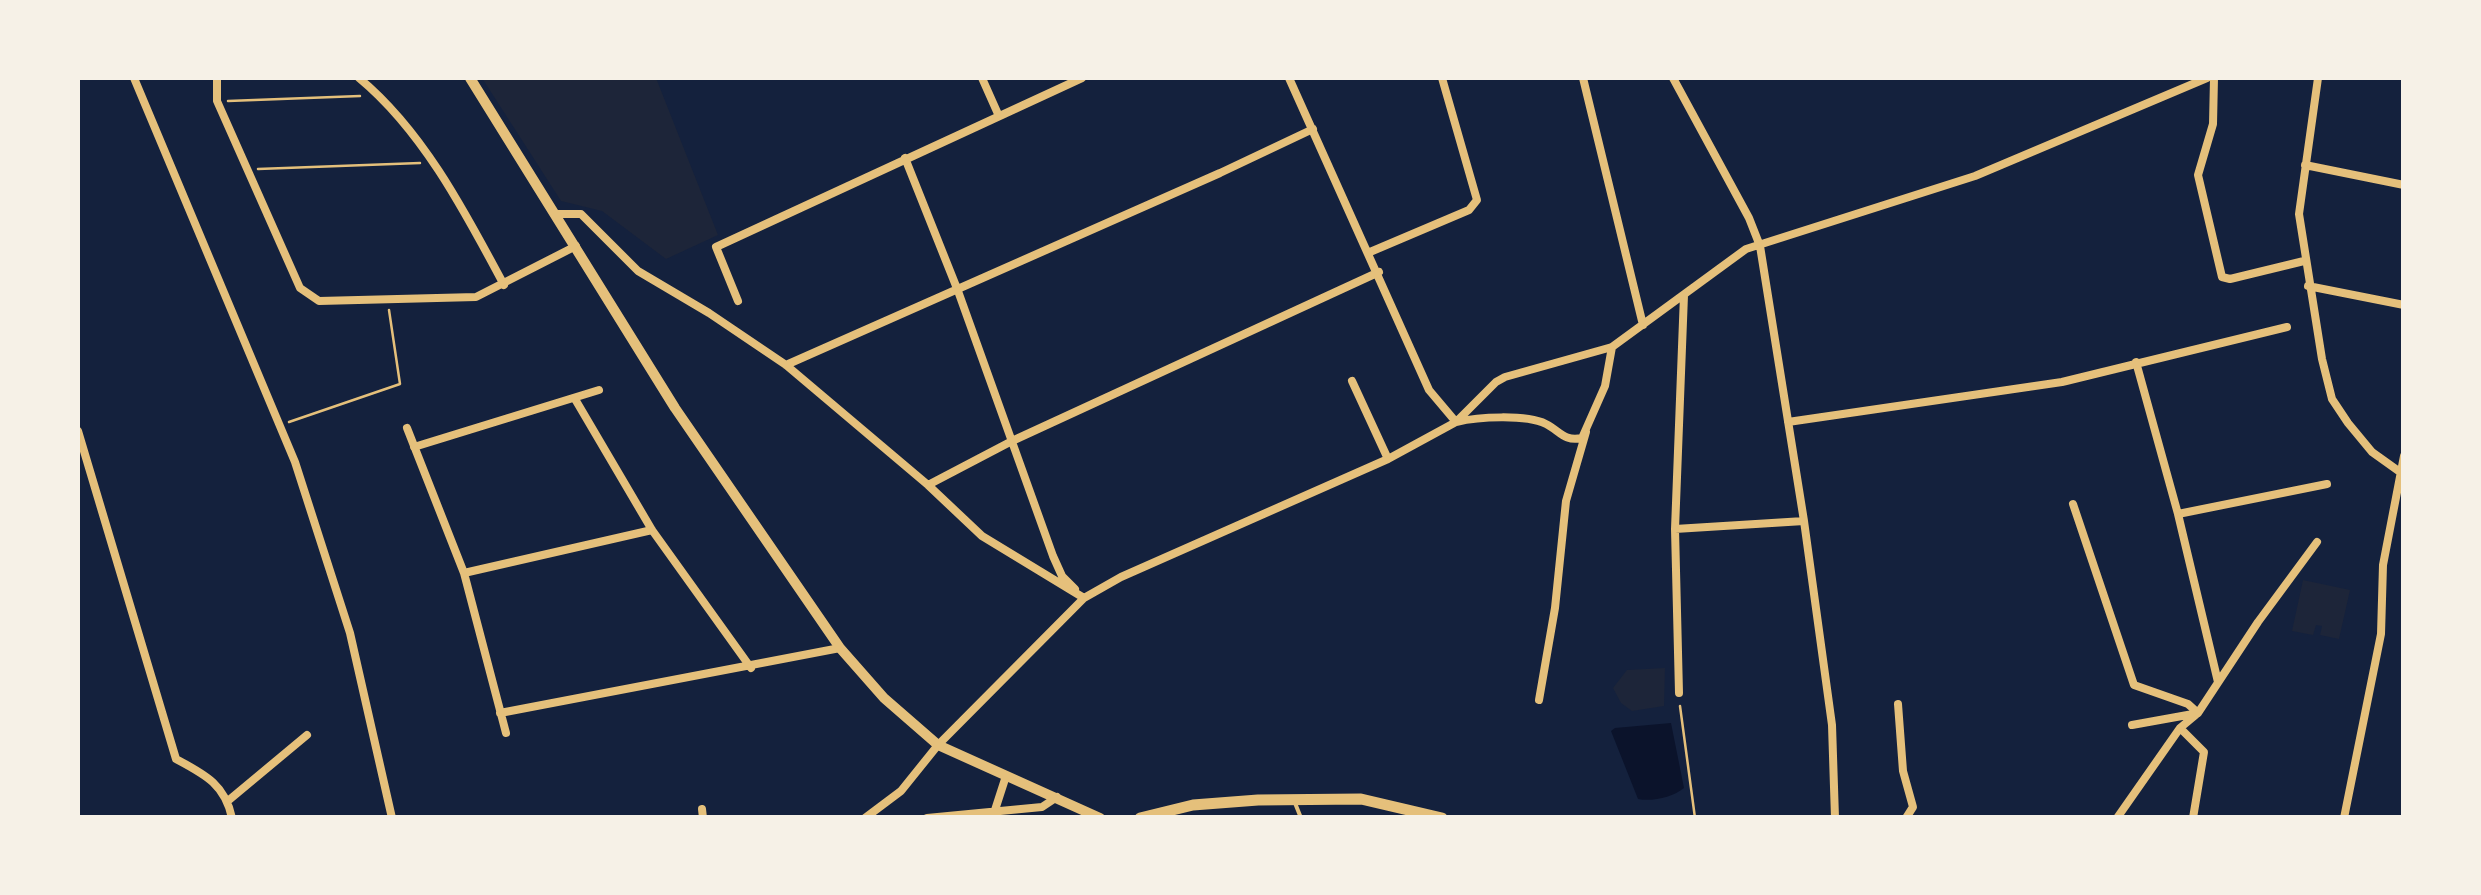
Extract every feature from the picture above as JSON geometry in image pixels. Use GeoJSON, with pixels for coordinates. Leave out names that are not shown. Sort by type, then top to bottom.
{"type":"FeatureCollection","features":[{"type":"Feature","properties":{"kind":"main road"},"geometry":{"type":"LineString","coordinates":[[1140,818],[1194,805],[1361,799],[1442,818]]}},
{"type":"Feature","properties":{"kind":"street"},"geometry":{"type":"LineString","coordinates":[[134,78],[281,425],[350,634],[392,818]]}},
{"type":"Feature","properties":{"kind":"street"},"geometry":{"type":"LineString","coordinates":[[216,78],[217,101],[300,288],[319,302],[476,297],[576,246]]}},
{"type":"Feature","properties":{"kind":"street"},"geometry":{"type":"LineString","coordinates":[[359,78],[380,95],[432,162],[504,285]]}},
{"type":"Feature","properties":{"kind":"street"},"geometry":{"type":"LineString","coordinates":[[470,78],[675,408],[840,648],[884,698],[938,745],[1100,818]]}},
{"type":"Feature","properties":{"kind":"street"},"geometry":{"type":"LineString","coordinates":[[982,78],[998,114]]}},
{"type":"Feature","properties":{"kind":"street"},"geometry":{"type":"LineString","coordinates":[[738,301],[716,247],[1082,78]]}},
{"type":"Feature","properties":{"kind":"street"},"geometry":{"type":"LineString","coordinates":[[1290,78],[1429,390],[1456,422]]}},
{"type":"Feature","properties":{"kind":"street"},"geometry":{"type":"LineString","coordinates":[[1370,252],[1469,210],[1477,200],[1442,78]]}},
{"type":"Feature","properties":{"kind":"street"},"geometry":{"type":"LineString","coordinates":[[1583,78],[1643,325]]}},
{"type":"Feature","properties":{"kind":"street"},"geometry":{"type":"LineString","coordinates":[[1672,78],[1749,218],[1760,246],[1832,724],[1835,818]]}},
{"type":"Feature","properties":{"kind":"street"},"geometry":{"type":"LineString","coordinates":[[1456,422],[1505,377],[1612,346],[1732,258],[1974,176],[2210,78],[2213,124],[2198,175],[2222,278],[2304,261]]}},
{"type":"Feature","properties":{"kind":"street"},"geometry":{"type":"LineString","coordinates":[[2318,78],[2299,214],[2308,286],[2332,399],[2372,452],[2400,472]]}},
{"type":"Feature","properties":{"kind":"street"},"geometry":{"type":"LineString","coordinates":[[786,365],[1313,128]]}},
{"type":"Feature","properties":{"kind":"street"},"geometry":{"type":"LineString","coordinates":[[905,158],[958,290],[1062,576],[1084,598]]}},
{"type":"Feature","properties":{"kind":"street"},"geometry":{"type":"LineString","coordinates":[[2304,165],[2404,185]]}},
{"type":"Feature","properties":{"kind":"street"},"geometry":{"type":"LineString","coordinates":[[557,214],[580,214],[638,271],[786,365],[982,536],[1084,598]]}},
{"type":"Feature","properties":{"kind":"street"},"geometry":{"type":"LineString","coordinates":[[928,485],[1012,441],[1378,272]]}},
{"type":"Feature","properties":{"kind":"street"},"geometry":{"type":"LineString","coordinates":[[2308,286],[2404,305]]}},
{"type":"Feature","properties":{"kind":"street"},"geometry":{"type":"LineString","coordinates":[[1678,692],[1675,529],[1684,295]]}},
{"type":"Feature","properties":{"kind":"street"},"geometry":{"type":"LineString","coordinates":[[1788,422],[2062,382],[2288,326]]}},
{"type":"Feature","properties":{"kind":"street"},"geometry":{"type":"LineString","coordinates":[[1539,700],[1555,608],[1566,501],[1586,432],[1605,386],[1612,346]]}},
{"type":"Feature","properties":{"kind":"street"},"geometry":{"type":"LineString","coordinates":[[2136,362],[2218,682]]}},
{"type":"Feature","properties":{"kind":"street"},"geometry":{"type":"LineString","coordinates":[[1352,381],[1388,459]]}},
{"type":"Feature","properties":{"kind":"street"},"geometry":{"type":"LineString","coordinates":[[414,447],[600,390]]}},
{"type":"Feature","properties":{"kind":"street"},"geometry":{"type":"LineString","coordinates":[[575,400],[652,530],[751,668]]}},
{"type":"Feature","properties":{"kind":"street"},"geometry":{"type":"LineString","coordinates":[[865,818],[901,791],[938,745],[1084,598],[1121,577],[1388,459],[1456,422],[1478,417],[1532,420],[1548,424],[1563,437],[1574,440],[1586,432]]}},
{"type":"Feature","properties":{"kind":"street"},"geometry":{"type":"LineString","coordinates":[[408,428],[464,573],[506,733]]}},
{"type":"Feature","properties":{"kind":"street"},"geometry":{"type":"LineString","coordinates":[[78,431],[176,759],[212,778],[228,800],[232,818]]}},
{"type":"Feature","properties":{"kind":"street"},"geometry":{"type":"LineString","coordinates":[[2344,818],[2380,634],[2383,565],[2404,456]]}},
{"type":"Feature","properties":{"kind":"street"},"geometry":{"type":"LineString","coordinates":[[2178,514],[2328,484]]}},
{"type":"Feature","properties":{"kind":"street"},"geometry":{"type":"LineString","coordinates":[[2073,504],[2134,685],[2188,704],[2198,713]]}},
{"type":"Feature","properties":{"kind":"street"},"geometry":{"type":"LineString","coordinates":[[1675,529],[1804,521]]}},
{"type":"Feature","properties":{"kind":"street"},"geometry":{"type":"LineString","coordinates":[[464,573],[652,530]]}},
{"type":"Feature","properties":{"kind":"street"},"geometry":{"type":"LineString","coordinates":[[2117,818],[2180,728],[2198,713],[2317,542]]}},
{"type":"Feature","properties":{"kind":"street"},"geometry":{"type":"LineString","coordinates":[[500,713],[840,648]]}},
{"type":"Feature","properties":{"kind":"street"},"geometry":{"type":"LineString","coordinates":[[1898,704],[1903,771],[1913,807],[1906,818]]}},
{"type":"Feature","properties":{"kind":"street"},"geometry":{"type":"LineString","coordinates":[[2132,725],[2198,713]]}},
{"type":"Feature","properties":{"kind":"street"},"geometry":{"type":"LineString","coordinates":[[2180,728],[2204,752],[2193,818]]}},
{"type":"Feature","properties":{"kind":"street"},"geometry":{"type":"LineString","coordinates":[[228,800],[307,735]]}},
{"type":"Feature","properties":{"kind":"street"},"geometry":{"type":"LineString","coordinates":[[995,810],[1006,776]]}},
{"type":"Feature","properties":{"kind":"street"},"geometry":{"type":"LineString","coordinates":[[927,818],[1042,807],[1057,797]]}},
{"type":"Feature","properties":{"kind":"lane"},"geometry":{"type":"LineString","coordinates":[[1293,800],[1300,818]]}},
{"type":"Feature","properties":{"kind":"path"},"geometry":{"type":"LineString","coordinates":[[217,101],[380,95]]}},
{"type":"Feature","properties":{"kind":"path"},"geometry":{"type":"LineString","coordinates":[[249,170],[432,162]]}},
{"type":"Feature","properties":{"kind":"path"},"geometry":{"type":"LineString","coordinates":[[281,425],[400,384],[388,299]]}},
{"type":"Feature","properties":{"kind":"path"},"geometry":{"type":"LineString","coordinates":[[1678,692],[1695,818]]}},
{"type":"Feature","properties":{"kind":"shaded area"},"geometry":{"type":"Polygon","coordinates":[[[482,78],[656,78],[718,235],[666,259],[602,211],[561,201],[482,78]]]}},
{"type":"Feature","properties":{"kind":"shaded area"},"geometry":{"type":"Polygon","coordinates":[[[2303,580],[2350,590],[2339,639],[2320,635],[2322,626],[2316,625],[2313,635],[2292,631],[2303,580]]]}},
{"type":"Feature","properties":{"kind":"shaded area"},"geometry":{"type":"Polygon","coordinates":[[[1665,668],[1664,706],[1632,711],[1621,703],[1613,688],[1627,670],[1665,668]]]}},
{"type":"Feature","properties":{"kind":"shaded area"},"geometry":{"type":"Polygon","coordinates":[[[1671,723],[1684,788],[1662,798],[1638,799],[1611,731],[1671,723]]]}}]}
